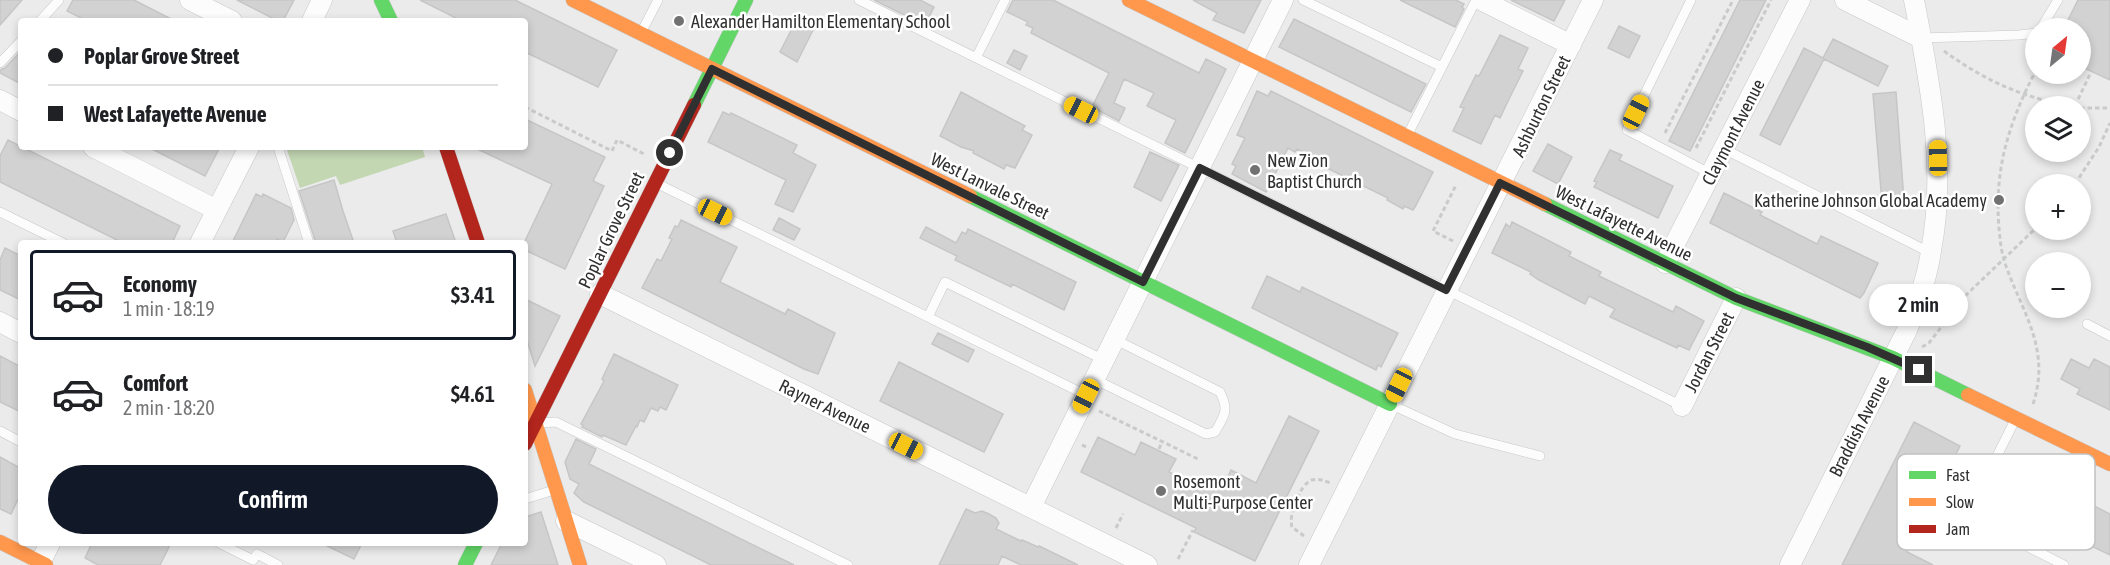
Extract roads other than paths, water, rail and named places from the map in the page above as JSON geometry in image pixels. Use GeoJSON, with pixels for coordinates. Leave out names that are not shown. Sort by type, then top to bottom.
{"type":"FeatureCollection","features":[{"type":"Feature","properties":{"kind":"main road"},"geometry":{"type":"LineString","coordinates":[[381,0],[390,18]]}},
{"type":"Feature","properties":{"kind":"main road","name":"West Lanvale Street"},"geometry":{"type":"LineString","coordinates":[[573,0],[1390,404]]}},
{"type":"Feature","properties":{"kind":"main road","name":"Poplar Grove Street"},"geometry":{"type":"LineString","coordinates":[[528,438],[746,0]]}},
{"type":"Feature","properties":{"kind":"main road","name":"West Lafayette Avenue"},"geometry":{"type":"LineString","coordinates":[[1129,0],[1736,298],[1893,358],[2090,454]]}},
{"type":"Feature","properties":{"kind":"main road"},"geometry":{"type":"LineString","coordinates":[[447,150],[477,240]]}},
{"type":"Feature","properties":{"kind":"main road"},"geometry":{"type":"LineString","coordinates":[[528,400],[580,565]]}},
{"type":"Feature","properties":{"kind":"main road","name":"West Lafayette Avenue"},"geometry":{"type":"LineString","coordinates":[[2095,457],[2110,464]]}},
{"type":"Feature","properties":{"kind":"main road"},"geometry":{"type":"LineString","coordinates":[[0,542],[42,564]]}},
{"type":"Feature","properties":{"kind":"main road"},"geometry":{"type":"LineString","coordinates":[[465,565],[474,546]]}},
{"type":"Feature","properties":{"kind":"street"},"geometry":{"type":"LineString","coordinates":[[190,0],[226,18]]}},
{"type":"Feature","properties":{"kind":"street"},"geometry":{"type":"LineString","coordinates":[[313,18],[322,0]]}},
{"type":"Feature","properties":{"kind":"street"},"geometry":{"type":"LineString","coordinates":[[1030,507],[1092,395],[1114,339],[1283,0]]}},
{"type":"Feature","properties":{"kind":"street"},"geometry":{"type":"LineString","coordinates":[[1482,0],[1571,45]]}},
{"type":"Feature","properties":{"kind":"street","name":"Ashburton Street"},"geometry":{"type":"LineString","coordinates":[[1309,565],[1593,0]]}},
{"type":"Feature","properties":{"kind":"street","name":"Claymont Avenue"},"geometry":{"type":"LineString","coordinates":[[1665,263],[1800,0]]}},
{"type":"Feature","properties":{"kind":"street"},"geometry":{"type":"LineString","coordinates":[[1845,0],[1921,38]]}},
{"type":"Feature","properties":{"kind":"street","name":"Braddish Avenue"},"geometry":{"type":"LineString","coordinates":[[1790,565],[1907,330],[1920,295],[1931,253],[1938,176],[1937,140],[1914,0]]}},
{"type":"Feature","properties":{"kind":"street"},"geometry":{"type":"LineString","coordinates":[[0,100],[18,109]]}},
{"type":"Feature","properties":{"kind":"street"},"geometry":{"type":"LineString","coordinates":[[99,150],[217,210]]}},
{"type":"Feature","properties":{"kind":"street"},"geometry":{"type":"LineString","coordinates":[[202,240],[247,150]]}},
{"type":"Feature","properties":{"kind":"street","name":"Rayner Avenue"},"geometry":{"type":"LineString","coordinates":[[600,294],[1147,565]]}},
{"type":"Feature","properties":{"kind":"street","name":"Jordan Street"},"geometry":{"type":"LineString","coordinates":[[1682,406],[1736,298]]}},
{"type":"Feature","properties":{"kind":"street"},"geometry":{"type":"LineString","coordinates":[[0,322],[18,331]]}},
{"type":"Feature","properties":{"kind":"street"},"geometry":{"type":"LineString","coordinates":[[566,521],[656,565]]}},
{"type":"Feature","properties":{"kind":"street"},"geometry":{"type":"LineString","coordinates":[[42,564],[49,546]]}},
{"type":"Feature","properties":{"kind":"lane"},"geometry":{"type":"LineString","coordinates":[[46,18],[60,0]]}},
{"type":"Feature","properties":{"kind":"lane"},"geometry":{"type":"LineString","coordinates":[[641,34],[658,0]]}},
{"type":"Feature","properties":{"kind":"lane"},"geometry":{"type":"LineString","coordinates":[[859,0],[1682,406]]}},
{"type":"Feature","properties":{"kind":"lane"},"geometry":{"type":"LineString","coordinates":[[976,58],[1005,0]]}},
{"type":"Feature","properties":{"kind":"lane"},"geometry":{"type":"LineString","coordinates":[[1303,0],[1442,67]]}},
{"type":"Feature","properties":{"kind":"lane"},"geometry":{"type":"LineString","coordinates":[[1407,136],[1476,0]]}},
{"type":"Feature","properties":{"kind":"lane"},"geometry":{"type":"LineString","coordinates":[[1691,0],[1627,130],[1711,174]]}},
{"type":"Feature","properties":{"kind":"lane"},"geometry":{"type":"LineString","coordinates":[[2047,18],[2058,0]]}},
{"type":"Feature","properties":{"kind":"lane"},"geometry":{"type":"LineString","coordinates":[[1921,38],[2025,35]]}},
{"type":"Feature","properties":{"kind":"lane"},"geometry":{"type":"LineString","coordinates":[[0,63],[18,44]]}},
{"type":"Feature","properties":{"kind":"lane"},"geometry":{"type":"LineString","coordinates":[[1724,149],[1931,253]]}},
{"type":"Feature","properties":{"kind":"lane"},"geometry":{"type":"LineString","coordinates":[[279,150],[308,240]]}},
{"type":"Feature","properties":{"kind":"lane"},"geometry":{"type":"LineString","coordinates":[[655,183],[1092,395],[1206,434],[1215,432],[1224,417],[1226,404],[1220,392],[1114,339]]}},
{"type":"Feature","properties":{"kind":"lane"},"geometry":{"type":"LineString","coordinates":[[0,212],[57,240]]}},
{"type":"Feature","properties":{"kind":"lane"},"geometry":{"type":"LineString","coordinates":[[928,317],[945,282],[1104,360]]}},
{"type":"Feature","properties":{"kind":"lane"},"geometry":{"type":"LineString","coordinates":[[2087,324],[2110,336]]}},
{"type":"Feature","properties":{"kind":"lane"},"geometry":{"type":"LineString","coordinates":[[1390,404],[1455,434],[1540,456]]}},
{"type":"Feature","properties":{"kind":"lane"},"geometry":{"type":"LineString","coordinates":[[1998,454],[2016,418]]}},
{"type":"Feature","properties":{"kind":"lane"},"geometry":{"type":"LineString","coordinates":[[535,423],[556,422],[848,565]]}},
{"type":"Feature","properties":{"kind":"lane"},"geometry":{"type":"LineString","coordinates":[[0,431],[18,440]]}},
{"type":"Feature","properties":{"kind":"lane"},"geometry":{"type":"LineString","coordinates":[[528,498],[556,490]]}},
{"type":"Feature","properties":{"kind":"lane"},"geometry":{"type":"LineString","coordinates":[[225,546],[253,560],[257,554],[278,565]]}},
{"type":"Feature","properties":{"kind":"lane"},"geometry":{"type":"LineString","coordinates":[[2035,550],[2064,565]]}},
{"type":"Feature","properties":{"kind":"lane"},"geometry":{"type":"LineString","coordinates":[[2038,565],[2043,554]]}},
{"type":"Feature","properties":{"kind":"place","name":"Alexander Hamilton Elementary School"},"geometry":{"type":"Point","coordinates":[679,21]}},
{"type":"Feature","properties":{"kind":"place","name":"New Zion Baptist Church"},"geometry":{"type":"Point","coordinates":[1255,170]}},
{"type":"Feature","properties":{"kind":"place","name":"Katherine Johnson Global Academy"},"geometry":{"type":"Point","coordinates":[1999,200]}},
{"type":"Feature","properties":{"kind":"place","name":"Rosemont Multi-Purpose Center"},"geometry":{"type":"Point","coordinates":[1161,491]}}]}
